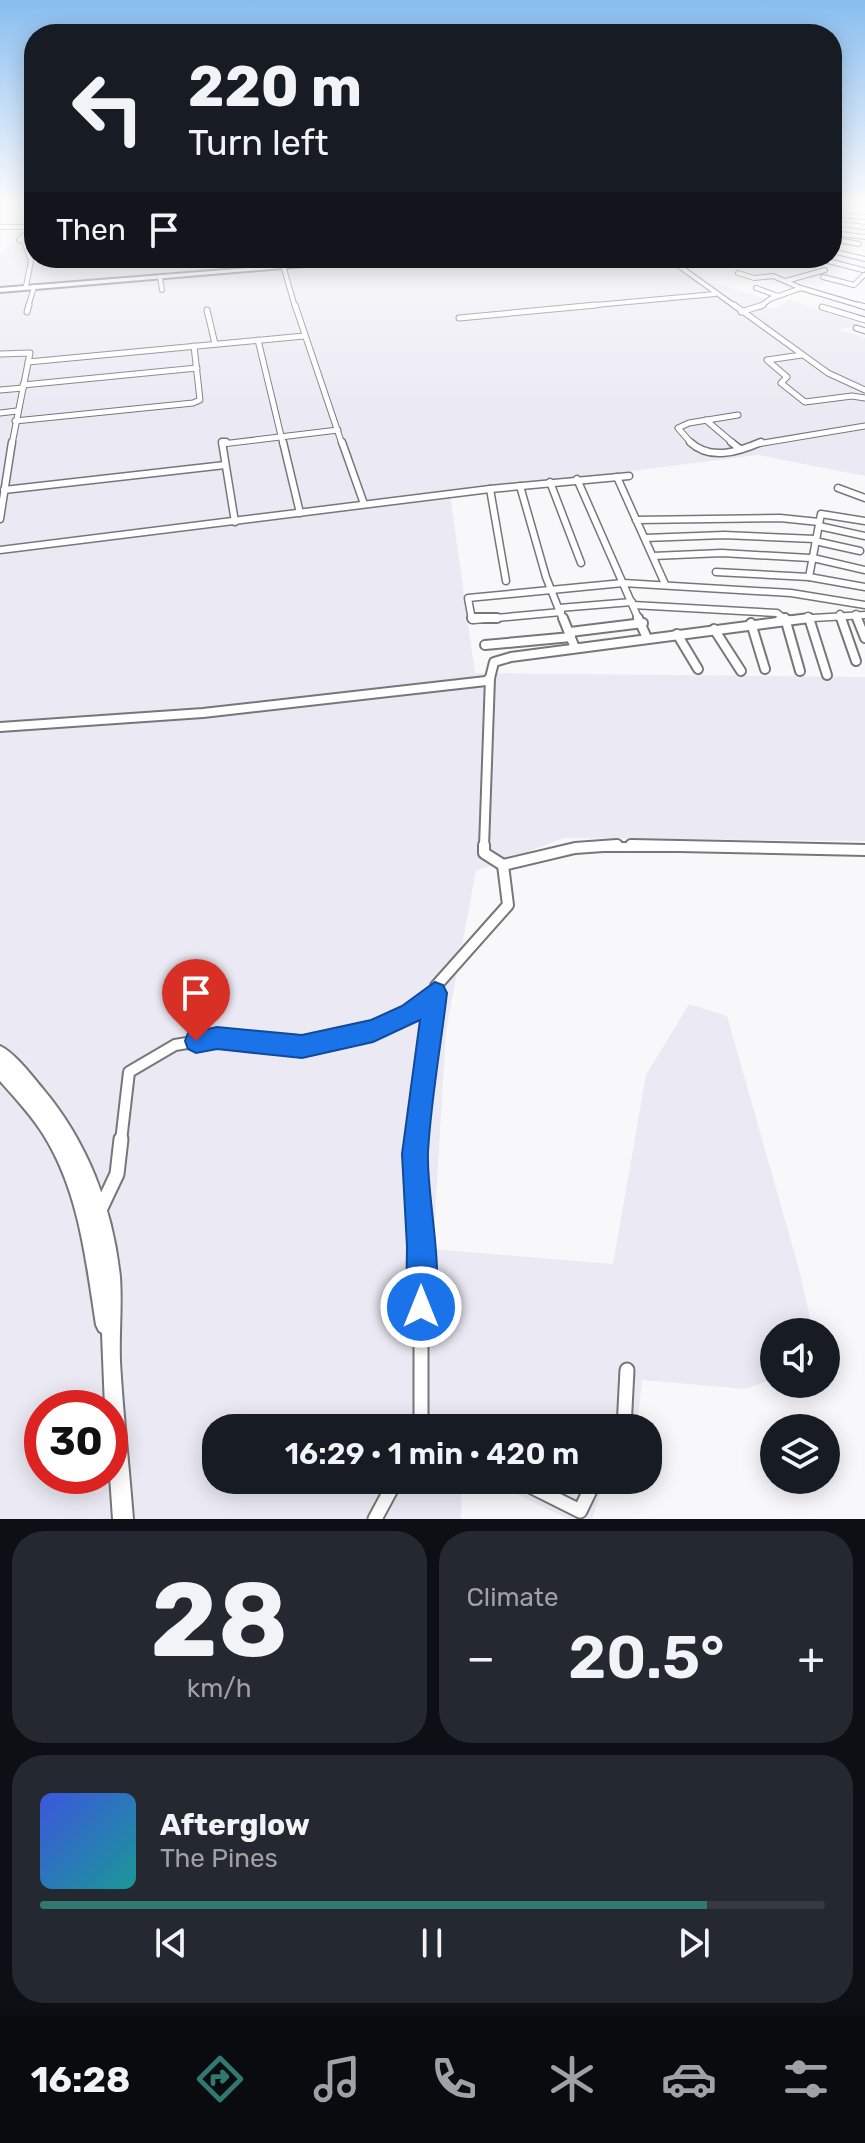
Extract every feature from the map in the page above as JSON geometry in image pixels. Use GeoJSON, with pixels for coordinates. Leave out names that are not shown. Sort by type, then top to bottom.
{"type":"FeatureCollection","features":[{"type":"Feature","properties":{"kind":"highway"},"geometry":{"type":"LineString","coordinates":[[0,289],[211,272]]}},
{"type":"Feature","properties":{"kind":"highway"},"geometry":{"type":"LineString","coordinates":[[110,280],[218,272]]}},
{"type":"Feature","properties":{"kind":"main road"},"geometry":{"type":"LineString","coordinates":[[0,1053],[30,1082],[82,1158],[100,1211],[111,1275],[111,1361],[123,1519]]}},
{"type":"Feature","properties":{"kind":"main road"},"geometry":{"type":"LineString","coordinates":[[0,1070],[20,1090],[71,1165],[88,1217],[111,1361]]}},
{"type":"Feature","properties":{"kind":"street"},"geometry":{"type":"LineString","coordinates":[[27,312],[31,272]]}},
{"type":"Feature","properties":{"kind":"street"},"geometry":{"type":"LineString","coordinates":[[286,272],[304,336],[364,504]]}},
{"type":"Feature","properties":{"kind":"street"},"geometry":{"type":"LineString","coordinates":[[686,272],[837,378],[865,390]]}},
{"type":"Feature","properties":{"kind":"street"},"geometry":{"type":"LineString","coordinates":[[785,281],[818,272]]}},
{"type":"Feature","properties":{"kind":"street"},"geometry":{"type":"LineString","coordinates":[[856,285],[864,272]]}},
{"type":"Feature","properties":{"kind":"street"},"geometry":{"type":"LineString","coordinates":[[738,273],[756,279],[770,276],[865,307]]}},
{"type":"Feature","properties":{"kind":"street"},"geometry":{"type":"LineString","coordinates":[[160,277],[162,290]]}},
{"type":"Feature","properties":{"kind":"street"},"geometry":{"type":"LineString","coordinates":[[823,277],[856,285],[865,284]]}},
{"type":"Feature","properties":{"kind":"street"},"geometry":{"type":"LineString","coordinates":[[756,288],[778,296]]}},
{"type":"Feature","properties":{"kind":"street"},"geometry":{"type":"LineString","coordinates":[[740,312],[758,309],[778,296],[801,288]]}},
{"type":"Feature","properties":{"kind":"street"},"geometry":{"type":"LineString","coordinates":[[459,318],[715,294]]}},
{"type":"Feature","properties":{"kind":"street"},"geometry":{"type":"LineString","coordinates":[[830,307],[843,300]]}},
{"type":"Feature","properties":{"kind":"street"},"geometry":{"type":"LineString","coordinates":[[822,307],[830,307],[865,322]]}},
{"type":"Feature","properties":{"kind":"street"},"geometry":{"type":"LineString","coordinates":[[207,310],[215,344]]}},
{"type":"Feature","properties":{"kind":"street"},"geometry":{"type":"LineString","coordinates":[[856,328],[865,331]]}},
{"type":"Feature","properties":{"kind":"street"},"geometry":{"type":"LineString","coordinates":[[28,362],[304,336]]}},
{"type":"Feature","properties":{"kind":"street"},"geometry":{"type":"LineString","coordinates":[[258,340],[300,513]]}},
{"type":"Feature","properties":{"kind":"street"},"geometry":{"type":"LineString","coordinates":[[15,421],[193,403],[200,400],[194,346]]}},
{"type":"Feature","properties":{"kind":"street"},"geometry":{"type":"LineString","coordinates":[[0,354],[29,352],[0,519]]}},
{"type":"Feature","properties":{"kind":"street"},"geometry":{"type":"LineString","coordinates":[[803,355],[767,360],[787,377],[781,383],[805,402],[852,396],[865,398]]}},
{"type":"Feature","properties":{"kind":"street"},"geometry":{"type":"LineString","coordinates":[[0,390],[197,368]]}},
{"type":"Feature","properties":{"kind":"street"},"geometry":{"type":"LineString","coordinates":[[0,413],[17,411]]}},
{"type":"Feature","properties":{"kind":"street"},"geometry":{"type":"LineString","coordinates":[[738,415],[678,428],[704,452],[740,449],[764,440],[865,426]]}},
{"type":"Feature","properties":{"kind":"street"},"geometry":{"type":"LineString","coordinates":[[706,420],[740,449]]}},
{"type":"Feature","properties":{"kind":"street"},"geometry":{"type":"LineString","coordinates":[[235,522],[222,442],[338,430]]}},
{"type":"Feature","properties":{"kind":"street"},"geometry":{"type":"LineString","coordinates":[[4,490],[225,465]]}},
{"type":"Feature","properties":{"kind":"street"},"geometry":{"type":"LineString","coordinates":[[0,550],[490,489],[629,476]]}},
{"type":"Feature","properties":{"kind":"street"},"geometry":{"type":"LineString","coordinates":[[617,477],[665,584]]}},
{"type":"Feature","properties":{"kind":"street"},"geometry":{"type":"LineString","coordinates":[[577,479],[647,638]]}},
{"type":"Feature","properties":{"kind":"street"},"geometry":{"type":"LineString","coordinates":[[550,482],[581,563]]}},
{"type":"Feature","properties":{"kind":"street"},"geometry":{"type":"LineString","coordinates":[[520,486],[552,590],[575,648]]}},
{"type":"Feature","properties":{"kind":"street"},"geometry":{"type":"LineString","coordinates":[[838,488],[865,498]]}},
{"type":"Feature","properties":{"kind":"street"},"geometry":{"type":"LineString","coordinates":[[490,489],[506,581]]}},
{"type":"Feature","properties":{"kind":"street"},"geometry":{"type":"LineString","coordinates":[[809,577],[815,540],[824,513],[865,521]]}},
{"type":"Feature","properties":{"kind":"street"},"geometry":{"type":"LineString","coordinates":[[636,520],[780,518],[865,536]]}},
{"type":"Feature","properties":{"kind":"street"},"geometry":{"type":"LineString","coordinates":[[645,538],[724,535],[815,540],[860,551]]}},
{"type":"Feature","properties":{"kind":"street"},"geometry":{"type":"LineString","coordinates":[[653,556],[722,553],[812,558],[865,570]]}},
{"type":"Feature","properties":{"kind":"street"},"geometry":{"type":"LineString","coordinates":[[716,572],[809,577],[865,587]]}},
{"type":"Feature","properties":{"kind":"street"},"geometry":{"type":"LineString","coordinates":[[800,671],[784,619],[777,613],[632,604],[471,619],[468,598],[623,583],[791,593],[865,605]]}},
{"type":"Feature","properties":{"kind":"street"},"geometry":{"type":"LineString","coordinates":[[840,614],[856,661]]}},
{"type":"Feature","properties":{"kind":"street"},"geometry":{"type":"LineString","coordinates":[[865,638],[860,615],[808,616],[494,662],[490,678],[484,853],[503,865],[575,848],[620,845],[865,850]]}},
{"type":"Feature","properties":{"kind":"street"},"geometry":{"type":"LineString","coordinates":[[808,616],[827,675]]}},
{"type":"Feature","properties":{"kind":"street"},"geometry":{"type":"LineString","coordinates":[[485,645],[643,623]]}},
{"type":"Feature","properties":{"kind":"street"},"geometry":{"type":"LineString","coordinates":[[751,623],[765,669]]}},
{"type":"Feature","properties":{"kind":"street"},"geometry":{"type":"LineString","coordinates":[[714,629],[741,671]]}},
{"type":"Feature","properties":{"kind":"street"},"geometry":{"type":"LineString","coordinates":[[677,634],[698,669]]}},
{"type":"Feature","properties":{"kind":"street"},"geometry":{"type":"LineString","coordinates":[[0,727],[203,713],[486,681],[490,678]]}},
{"type":"Feature","properties":{"kind":"street"},"geometry":{"type":"LineString","coordinates":[[421,1414],[421,1247],[415,1154],[436,986],[508,905],[503,865]]}},
{"type":"Feature","properties":{"kind":"street"},"geometry":{"type":"LineString","coordinates":[[100,1211],[117,1174],[129,1072],[175,1045],[217,1038],[302,1046],[373,1030],[410,1013],[435,993]]}},
{"type":"Feature","properties":{"kind":"street"},"geometry":{"type":"LineString","coordinates":[[625,1414],[627,1370]]}},
{"type":"Feature","properties":{"kind":"street"},"geometry":{"type":"LineString","coordinates":[[375,1519],[388,1494]]}},
{"type":"Feature","properties":{"kind":"street"},"geometry":{"type":"LineString","coordinates":[[546,1494],[580,1511],[588,1494]]}},
{"type":"Feature","properties":{"kind":"shaded area"},"geometry":{"type":"Polygon","coordinates":[[[0,272],[683,272],[702,286],[715,283],[761,297],[767,300],[764,307],[774,309],[790,300],[860,324],[839,330],[865,338],[865,476],[758,455],[450,494],[475,673],[865,677],[865,841],[564,838],[476,871],[446,1032],[433,1249],[613,1264],[646,1075],[689,1004],[727,1016],[810,1318],[760,1318],[760,1384],[745,1389],[642,1380],[638,1414],[202,1414],[202,1494],[462,1494],[461,1519],[0,1519],[0,272]]]}},
{"type":"Feature","properties":{"kind":"shaded area"},"geometry":{"type":"Polygon","coordinates":[[[516,1494],[600,1494],[592,1519],[568,1519],[516,1494]]]}},
{"type":"Feature","properties":{"kind":"route"},"geometry":{"type":"LineString","coordinates":[[196,1041],[217,1038],[302,1046],[373,1030],[410,1013],[435,993],[415,1154],[421,1307]]}}]}
